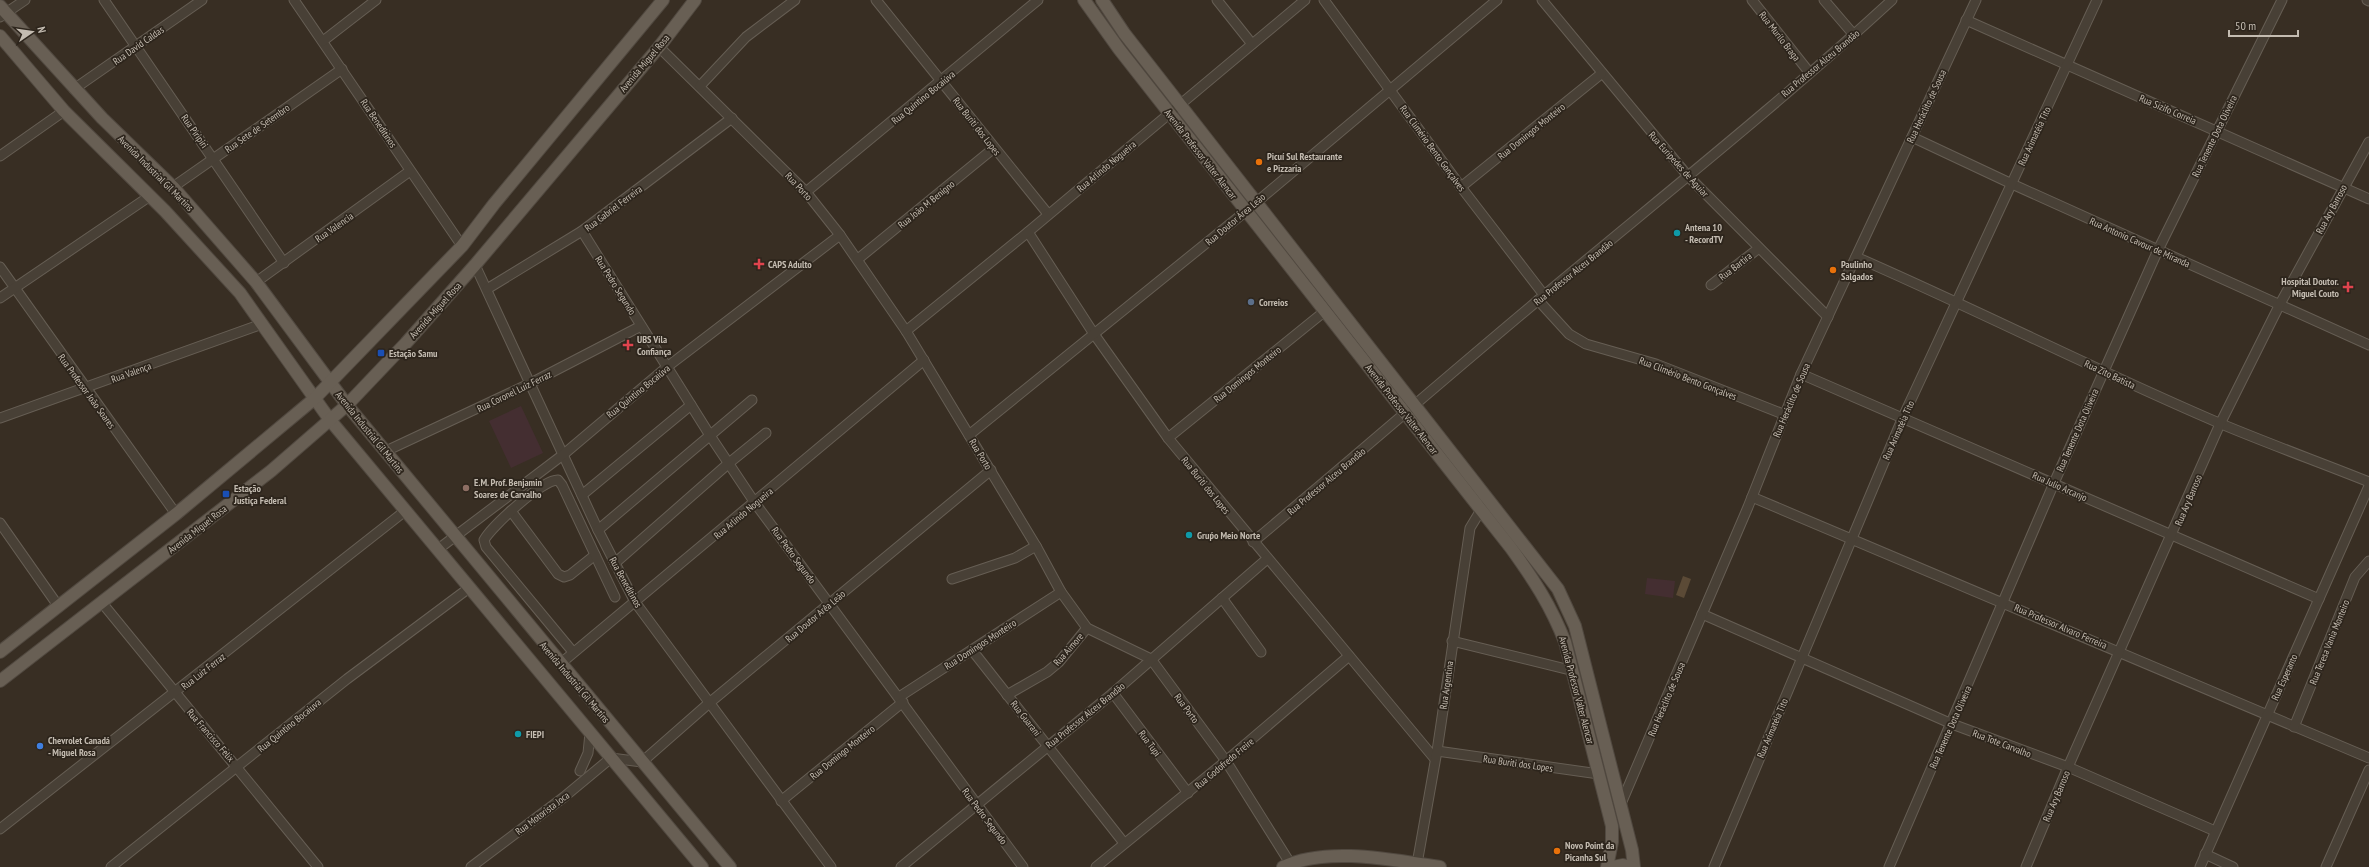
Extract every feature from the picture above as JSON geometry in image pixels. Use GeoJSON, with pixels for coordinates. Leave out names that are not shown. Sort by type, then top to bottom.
{"type":"FeatureCollection","features":[{"type":"Feature","properties":{"kind":"main road"},"geometry":{"type":"LineString","coordinates":[[0,652],[176,514],[314,399],[462,246],[494,204],[663,0]]}},
{"type":"Feature","properties":{"kind":"main road","name":"Avenida Miguel Rosa"},"geometry":{"type":"LineString","coordinates":[[0,681],[103,604],[271,471],[347,405],[406,343],[475,265],[659,46],[695,0]]}},
{"type":"Feature","properties":{"kind":"main road","name":"Avenida Professor Valter Alencar"},"geometry":{"type":"LineString","coordinates":[[1084,0],[1119,49],[1405,414],[1544,569],[1568,608],[1575,626],[1632,850],[1633,867]]}},
{"type":"Feature","properties":{"kind":"main road","name":"Avenida Professor Valter Alencar"},"geometry":{"type":"LineString","coordinates":[[1102,0],[1124,33],[1416,405],[1467,482]]}},
{"type":"Feature","properties":{"kind":"main road","name":"Avenida Industrial Gil Martins"},"geometry":{"type":"LineString","coordinates":[[2,12],[102,118],[173,187],[256,282],[347,405],[560,664],[730,867]]}},
{"type":"Feature","properties":{"kind":"main road","name":"Avenida Industrial Gil Martins"},"geometry":{"type":"LineString","coordinates":[[0,36],[64,111],[150,196],[240,293],[330,420],[702,867]]}},
{"type":"Feature","properties":{"kind":"main road"},"geometry":{"type":"LineString","coordinates":[[87,133],[102,118]]}},
{"type":"Feature","properties":{"kind":"main road","name":"Avenida Professor Valter Alencar"},"geometry":{"type":"LineString","coordinates":[[1485,505],[1554,613],[1574,671],[1612,826],[1612,842],[1607,867]]}},
{"type":"Feature","properties":{"kind":"main road"},"geometry":{"type":"LineString","coordinates":[[1287,865],[1319,858],[1348,856],[1440,867]]}},
{"type":"Feature","properties":{"kind":"main road"},"geometry":{"type":"LineString","coordinates":[[1613,867],[1623,864],[1633,867]]}},
{"type":"Feature","properties":{"kind":"street"},"geometry":{"type":"LineString","coordinates":[[2,12],[25,0]]}},
{"type":"Feature","properties":{"kind":"street","name":"Rua Piripiri"},"geometry":{"type":"LineString","coordinates":[[104,0],[214,158],[284,263]]}},
{"type":"Feature","properties":{"kind":"street","name":"Rua David Caldas"},"geometry":{"type":"LineString","coordinates":[[74,89],[202,0]]}},
{"type":"Feature","properties":{"kind":"street","name":"Rua Beneditinos"},"geometry":{"type":"LineString","coordinates":[[294,0],[323,40],[462,246]]}},
{"type":"Feature","properties":{"kind":"street"},"geometry":{"type":"LineString","coordinates":[[323,40],[376,0]]}},
{"type":"Feature","properties":{"kind":"street"},"geometry":{"type":"LineString","coordinates":[[700,86],[746,38],[795,0]]}},
{"type":"Feature","properties":{"kind":"street","name":"Rua Buriti dos Lopes"},"geometry":{"type":"LineString","coordinates":[[876,0],[1048,214]]}},
{"type":"Feature","properties":{"kind":"street","name":"Rua Quintino Bocaiúva"},"geometry":{"type":"LineString","coordinates":[[806,192],[1038,0]]}},
{"type":"Feature","properties":{"kind":"street"},"geometry":{"type":"LineString","coordinates":[[1217,0],[1252,44]]}},
{"type":"Feature","properties":{"kind":"street","name":"Rua Arlindo Nogueira"},"geometry":{"type":"LineString","coordinates":[[906,331],[1028,232],[1305,0]]}},
{"type":"Feature","properties":{"kind":"street","name":"Rua Climério Bento Gonçalves"},"geometry":{"type":"LineString","coordinates":[[1324,0],[1569,334],[1586,344],[1656,364],[1783,414]]}},
{"type":"Feature","properties":{"kind":"street","name":"Rua Doutor Área Leão"},"geometry":{"type":"LineString","coordinates":[[970,435],[1246,211],[1389,88],[1497,0]]}},
{"type":"Feature","properties":{"kind":"street","name":"Rua Eurípedes de Aguiar"},"geometry":{"type":"LineString","coordinates":[[1542,0],[1688,176],[1828,317]]}},
{"type":"Feature","properties":{"kind":"street","name":"Rua Murilo Braga"},"geometry":{"type":"LineString","coordinates":[[1752,0],[1809,72]]}},
{"type":"Feature","properties":{"kind":"street"},"geometry":{"type":"LineString","coordinates":[[1824,0],[1854,35]]}},
{"type":"Feature","properties":{"kind":"street","name":"Rua Professor Alceu Brandão"},"geometry":{"type":"LineString","coordinates":[[1253,542],[1416,405],[1541,297],[1688,176],[1854,35],[1892,0]]}},
{"type":"Feature","properties":{"kind":"street","name":"Rua Heráclito de Sousa"},"geometry":{"type":"LineString","coordinates":[[1620,806],[1752,497],[1783,414],[1976,0]]}},
{"type":"Feature","properties":{"kind":"street","name":"Rua Arimatéia Tito"},"geometry":{"type":"LineString","coordinates":[[1714,867],[1851,539],[1904,417],[1959,302],[2097,0]]}},
{"type":"Feature","properties":{"kind":"street","name":"Rua Tenente Dota Oliveira"},"geometry":{"type":"LineString","coordinates":[[1889,867],[1952,724],[2102,371],[2216,130],[2282,0]]}},
{"type":"Feature","properties":{"kind":"street","name":"Rua Sizifo Correia"},"geometry":{"type":"LineString","coordinates":[[1966,20],[2369,199]]}},
{"type":"Feature","properties":{"kind":"street","name":"Rua Porto"},"geometry":{"type":"LineString","coordinates":[[659,46],[806,192],[840,235],[858,259],[924,360],[1036,546],[1061,592],[1087,628],[1151,659],[1226,761],[1287,865]]}},
{"type":"Feature","properties":{"kind":"street","name":"Rua Sete de Setembro"},"geometry":{"type":"LineString","coordinates":[[173,187],[342,69]]}},
{"type":"Feature","properties":{"kind":"street","name":"Rua Domingos Monteiro"},"geometry":{"type":"LineString","coordinates":[[1461,187],[1602,74]]}},
{"type":"Feature","properties":{"kind":"street"},"geometry":{"type":"LineString","coordinates":[[0,156],[64,111]]}},
{"type":"Feature","properties":{"kind":"street","name":"Rua Gabriel Ferreira"},"geometry":{"type":"LineString","coordinates":[[487,289],[582,231],[732,118]]}},
{"type":"Feature","properties":{"kind":"street","name":"Rua Antonio Cavour de Miranda"},"geometry":{"type":"LineString","coordinates":[[1912,137],[2012,184],[2369,345]]}},
{"type":"Feature","properties":{"kind":"street","name":"Rua Ary Barroso"},"geometry":{"type":"LineString","coordinates":[[2026,867],[2068,767],[2121,652],[2220,424],[2280,304],[2369,142]]}},
{"type":"Feature","properties":{"kind":"street","name":"Rua João M Benigno"},"geometry":{"type":"LineString","coordinates":[[858,259],[994,148]]}},
{"type":"Feature","properties":{"kind":"street","name":"Rua Valencia"},"geometry":{"type":"LineString","coordinates":[[256,282],[410,171]]}},
{"type":"Feature","properties":{"kind":"street"},"geometry":{"type":"LineString","coordinates":[[0,298],[150,196]]}},
{"type":"Feature","properties":{"kind":"street","name":"Rua Pedro Segundo"},"geometry":{"type":"LineString","coordinates":[[582,231],[711,437],[755,502],[1023,867]]}},
{"type":"Feature","properties":{"kind":"street","name":"Rua Buriti dos Lopes"},"geometry":{"type":"LineString","coordinates":[[1028,232],[1094,334],[1168,438],[1349,656],[1436,755],[1599,774]]}},
{"type":"Feature","properties":{"kind":"street","name":"Rua Quintino Bocaiúva"},"geometry":{"type":"LineString","coordinates":[[437,550],[564,454],[667,367],[840,235]]}},
{"type":"Feature","properties":{"kind":"street","name":"Rua Bartira"},"geometry":{"type":"LineString","coordinates":[[1710,285],[1759,248]]}},
{"type":"Feature","properties":{"kind":"street","name":"Rua Zito Batista"},"geometry":{"type":"LineString","coordinates":[[1856,257],[1959,302],[2102,371],[2220,424],[2369,482]]}},
{"type":"Feature","properties":{"kind":"street","name":"Rua Beneditinos"},"geometry":{"type":"LineString","coordinates":[[475,265],[598,530],[635,602],[708,704],[831,867]]}},
{"type":"Feature","properties":{"kind":"street","name":"Rua Professor João Soares"},"geometry":{"type":"LineString","coordinates":[[0,268],[84,388],[176,514]]}},
{"type":"Feature","properties":{"kind":"street","name":"Rua Domingos Monteiro"},"geometry":{"type":"LineString","coordinates":[[1168,438],[1325,311]]}},
{"type":"Feature","properties":{"kind":"street","name":"Rua Valença"},"geometry":{"type":"LineString","coordinates":[[0,418],[262,324]]}},
{"type":"Feature","properties":{"kind":"street","name":"Rua Coronel Luiz Ferraz"},"geometry":{"type":"LineString","coordinates":[[386,452],[531,383],[641,326]]}},
{"type":"Feature","properties":{"kind":"street","name":"Rua Arlindo Nogueira"},"geometry":{"type":"LineString","coordinates":[[560,664],[924,360]]}},
{"type":"Feature","properties":{"kind":"street","name":"Rua Julio Arcanjo"},"geometry":{"type":"LineString","coordinates":[[1801,374],[1904,417],[2319,598]]}},
{"type":"Feature","properties":{"kind":"street"},"geometry":{"type":"LineString","coordinates":[[598,530],[711,437],[752,400]]}},
{"type":"Feature","properties":{"kind":"street"},"geometry":{"type":"LineString","coordinates":[[582,495],[691,405]]}},
{"type":"Feature","properties":{"kind":"street"},"geometry":{"type":"LineString","coordinates":[[614,563],[729,462],[766,433]]}},
{"type":"Feature","properties":{"kind":"street","name":"Rua Doutor Arêa Leão"},"geometry":{"type":"LineString","coordinates":[[642,762],[708,704],[991,470]]}},
{"type":"Feature","properties":{"kind":"street"},"geometry":{"type":"LineString","coordinates":[[573,652],[486,547],[484,540],[487,535],[511,511],[547,482],[558,480],[562,485],[615,597]]}},
{"type":"Feature","properties":{"kind":"street","name":"Rua Esperanto"},"geometry":{"type":"LineString","coordinates":[[2200,867],[2369,486]]}},
{"type":"Feature","properties":{"kind":"street","name":"Rua Professor Alvaro Ferreira"},"geometry":{"type":"LineString","coordinates":[[1752,497],[2004,602],[2294,728],[2369,758]]}},
{"type":"Feature","properties":{"kind":"street","name":"Rua Argentina"},"geometry":{"type":"LineString","coordinates":[[1417,864],[1436,755],[1470,528],[1485,505]]}},
{"type":"Feature","properties":{"kind":"street","name":"Rua Luiz Ferraz"},"geometry":{"type":"LineString","coordinates":[[0,829],[405,511]]}},
{"type":"Feature","properties":{"kind":"street"},"geometry":{"type":"LineString","coordinates":[[511,511],[558,574],[564,577],[570,575],[595,555]]}},
{"type":"Feature","properties":{"kind":"street"},"geometry":{"type":"LineString","coordinates":[[0,523],[59,607]]}},
{"type":"Feature","properties":{"kind":"street"},"geometry":{"type":"LineString","coordinates":[[952,579],[1015,558],[1036,546]]}},
{"type":"Feature","properties":{"kind":"street","name":"Rua Professor Alceu Brandão"},"geometry":{"type":"LineString","coordinates":[[901,867],[1113,693],[1267,559]]}},
{"type":"Feature","properties":{"kind":"street","name":"Rua Teresa Vania Monteiro"},"geometry":{"type":"LineString","coordinates":[[2294,728],[2355,576],[2369,561]]}},
{"type":"Feature","properties":{"kind":"street","name":"Rua Quintino Bocaiuva"},"geometry":{"type":"LineString","coordinates":[[111,867],[347,679],[469,588]]}},
{"type":"Feature","properties":{"kind":"street","name":"Rua Domingos Monteiro"},"geometry":{"type":"LineString","coordinates":[[901,700],[972,650],[1061,592]]}},
{"type":"Feature","properties":{"kind":"street"},"geometry":{"type":"LineString","coordinates":[[1222,598],[1261,652]]}},
{"type":"Feature","properties":{"kind":"street","name":"Rua Francisco Felix"},"geometry":{"type":"LineString","coordinates":[[103,604],[175,693],[238,767],[318,867]]}},
{"type":"Feature","properties":{"kind":"street","name":"Rua Tote Carvalho"},"geometry":{"type":"LineString","coordinates":[[1702,614],[1952,724],[2068,767],[2215,831]]}},
{"type":"Feature","properties":{"kind":"street","name":"Rua Aimore"},"geometry":{"type":"LineString","coordinates":[[1007,695],[1047,672],[1059,662],[1087,628]]}},
{"type":"Feature","properties":{"kind":"street"},"geometry":{"type":"LineString","coordinates":[[1452,641],[1574,671]]}},
{"type":"Feature","properties":{"kind":"street","name":"Rua Guarani"},"geometry":{"type":"LineString","coordinates":[[972,650],[1124,843]]}},
{"type":"Feature","properties":{"kind":"street","name":"Rua Godofredo Freire"},"geometry":{"type":"LineString","coordinates":[[1096,867],[1188,793],[1349,656]]}},
{"type":"Feature","properties":{"kind":"street","name":"Rua Tupi"},"geometry":{"type":"LineString","coordinates":[[1113,693],[1188,793]]}},
{"type":"Feature","properties":{"kind":"street","name":"Rua Domingo Monteiro"},"geometry":{"type":"LineString","coordinates":[[781,801],[901,700]]}},
{"type":"Feature","properties":{"kind":"street"},"geometry":{"type":"LineString","coordinates":[[580,771],[588,753],[590,733]]}},
{"type":"Feature","properties":{"kind":"street"},"geometry":{"type":"LineString","coordinates":[[611,758],[642,762]]}},
{"type":"Feature","properties":{"kind":"street","name":"Rua Motorista Joca"},"geometry":{"type":"LineString","coordinates":[[471,867],[564,797],[611,758]]}},
{"type":"Feature","properties":{"kind":"street"},"geometry":{"type":"LineString","coordinates":[[2326,867],[2369,770]]}},
{"type":"Feature","properties":{"kind":"street"},"geometry":{"type":"LineString","coordinates":[[2206,854],[2233,867]]}},
{"type":"Feature","properties":{"kind":"shaded area"},"geometry":{"type":"Polygon","coordinates":[[[521,406],[543,453],[511,468],[489,421],[521,406]]]}},
{"type":"Feature","properties":{"kind":"shaded area"},"geometry":{"type":"Polygon","coordinates":[[[1683,576],[1691,579],[1684,598],[1676,595],[1683,576]]]}},
{"type":"Feature","properties":{"kind":"shaded area"},"geometry":{"type":"Polygon","coordinates":[[[1647,578],[1675,581],[1673,598],[1645,594],[1647,578]]]}},
{"type":"Feature","properties":{"kind":"place","name":"Picuí Sul Restaurante e Pizzaria"},"geometry":{"type":"Point","coordinates":[1259,162]}},
{"type":"Feature","properties":{"kind":"place","name":"Antena 10 - RecordTV"},"geometry":{"type":"Point","coordinates":[1677,233]}},
{"type":"Feature","properties":{"kind":"place","name":"CAPS Adulto"},"geometry":{"type":"Point","coordinates":[759,264]}},
{"type":"Feature","properties":{"kind":"place","name":"Paulinho Salgados"},"geometry":{"type":"Point","coordinates":[1833,270]}},
{"type":"Feature","properties":{"kind":"place","name":"Hospital Doutor. Miguel Couto"},"geometry":{"type":"Point","coordinates":[2348,287]}},
{"type":"Feature","properties":{"kind":"place","name":"Correios"},"geometry":{"type":"Point","coordinates":[1251,302]}},
{"type":"Feature","properties":{"kind":"place","name":"UBS Vila Confiança"},"geometry":{"type":"Point","coordinates":[628,345]}},
{"type":"Feature","properties":{"kind":"place","name":"Estação Samu"},"geometry":{"type":"Point","coordinates":[381,353]}},
{"type":"Feature","properties":{"kind":"place","name":"E.M. Prof. Benjamin Soares de Carvalho"},"geometry":{"type":"Point","coordinates":[466,488]}},
{"type":"Feature","properties":{"kind":"place","name":"Estação Justiça Federal"},"geometry":{"type":"Point","coordinates":[226,494]}},
{"type":"Feature","properties":{"kind":"place","name":"Gruṕo Meio Norte"},"geometry":{"type":"Point","coordinates":[1189,535]}},
{"type":"Feature","properties":{"kind":"place","name":"FIEPI"},"geometry":{"type":"Point","coordinates":[518,734]}},
{"type":"Feature","properties":{"kind":"place","name":"Chevrolet Canadá - Miguel Rosa"},"geometry":{"type":"Point","coordinates":[40,746]}},
{"type":"Feature","properties":{"kind":"place","name":"Novo Point da Picanha Sul"},"geometry":{"type":"Point","coordinates":[1557,851]}}]}
